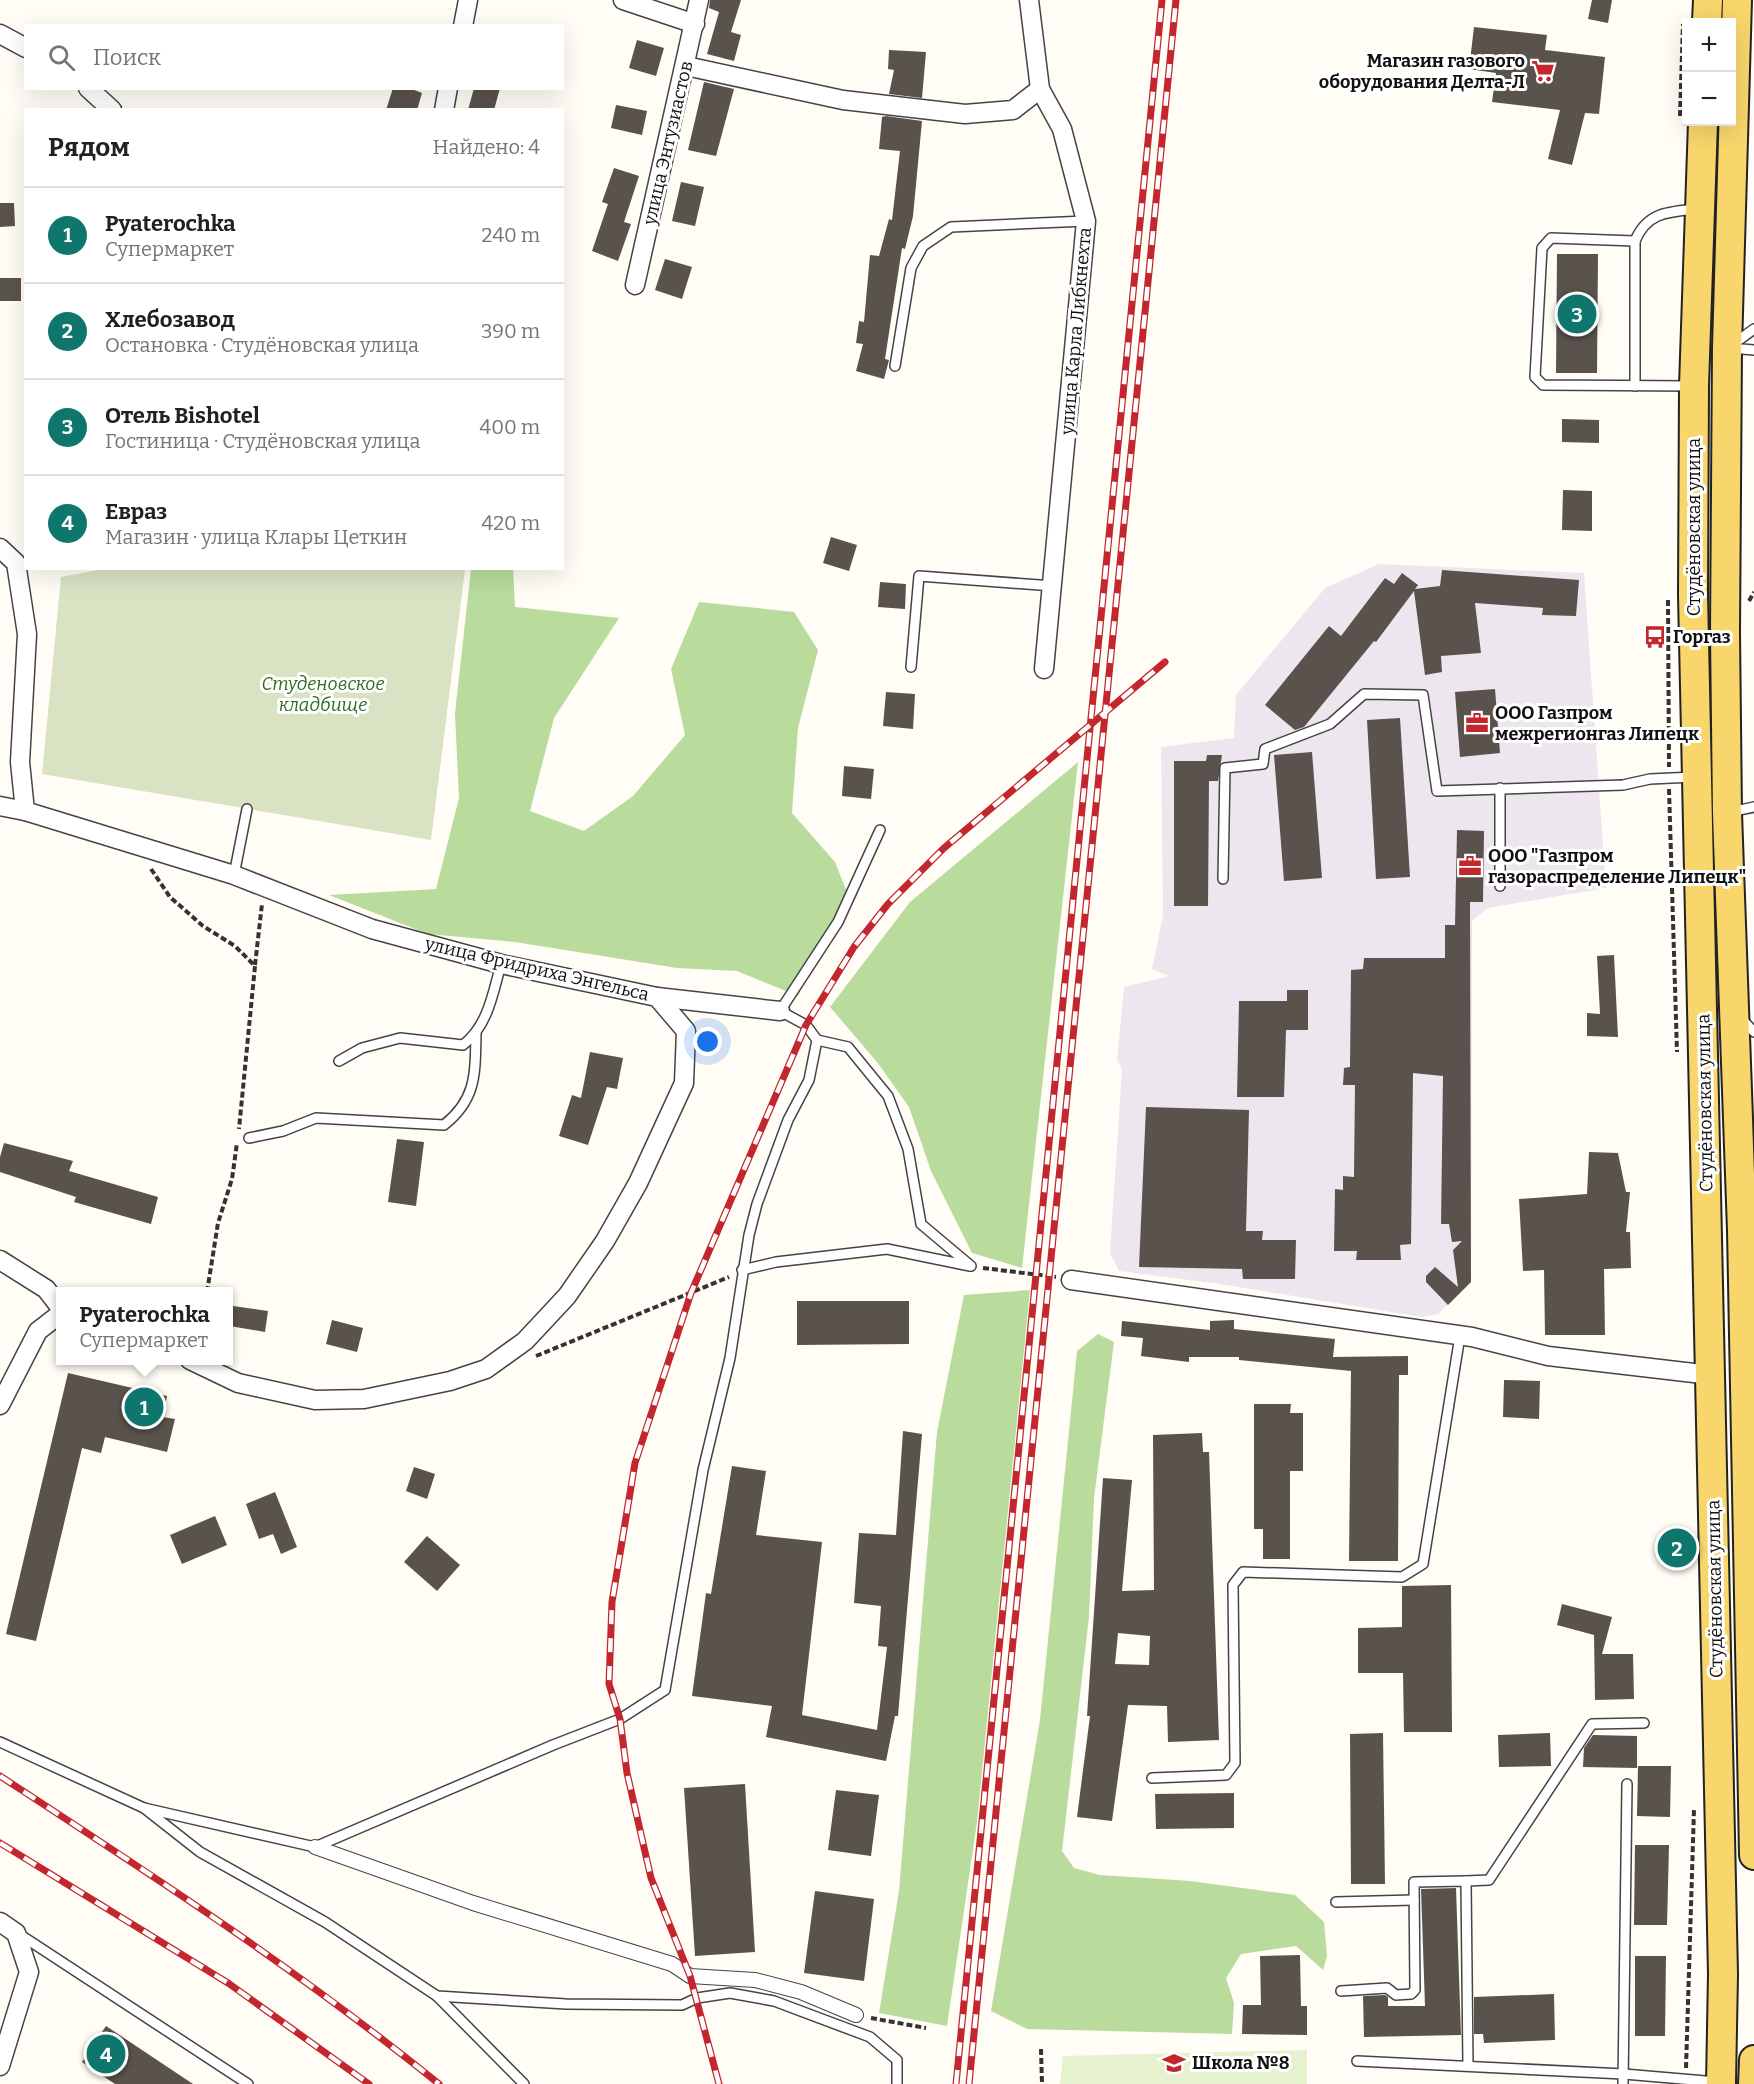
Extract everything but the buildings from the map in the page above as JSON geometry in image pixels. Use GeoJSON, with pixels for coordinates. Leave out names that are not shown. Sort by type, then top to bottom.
{"type":"FeatureCollection","features":[{"type":"Feature","properties":{"kind":"main road","name":"Студёновская улица"},"geometry":{"type":"LineString","coordinates":[[1723,14],[1741,349],[1727,813],[1745,1022],[1743,1161],[1748,1231],[1754,1855]]}},
{"type":"Feature","properties":{"kind":"main road","name":"Студёновская улица"},"geometry":{"type":"LineString","coordinates":[[1703,126],[1694,386],[1693,595],[1699,776],[1724,1974],[1721,2083]]}},
{"type":"Feature","properties":{"kind":"main road"},"geometry":{"type":"LineString","coordinates":[[1753,2084],[1754,2060]]}},
{"type":"Feature","properties":{"kind":"street"},"geometry":{"type":"LineString","coordinates":[[463,24],[468,0]]}},
{"type":"Feature","properties":{"kind":"street"},"geometry":{"type":"LineString","coordinates":[[623,0],[695,24]]}},
{"type":"Feature","properties":{"kind":"street","name":"улица Энтузиастов"},"geometry":{"type":"LineString","coordinates":[[634,285],[686,66],[699,0]]}},
{"type":"Feature","properties":{"kind":"street","name":"улица Карла Либкнехта"},"geometry":{"type":"LineString","coordinates":[[1029,0],[1040,89],[1062,129],[1086,221],[1044,669]]}},
{"type":"Feature","properties":{"kind":"street"},"geometry":{"type":"LineString","coordinates":[[0,34],[24,47]]}},
{"type":"Feature","properties":{"kind":"street"},"geometry":{"type":"LineString","coordinates":[[686,66],[843,100],[964,114],[1013,110],[1040,89]]}},
{"type":"Feature","properties":{"kind":"street"},"geometry":{"type":"LineString","coordinates":[[90,90],[110,108]]}},
{"type":"Feature","properties":{"kind":"street"},"geometry":{"type":"LineString","coordinates":[[444,108],[448,90]]}},
{"type":"Feature","properties":{"kind":"street"},"geometry":{"type":"LineString","coordinates":[[1699,208],[1732,214]]}},
{"type":"Feature","properties":{"kind":"street"},"geometry":{"type":"LineString","coordinates":[[1696,342],[1741,349]]}},
{"type":"Feature","properties":{"kind":"street"},"geometry":{"type":"LineString","coordinates":[[0,548],[16,563],[27,634],[20,762],[25,811]]}},
{"type":"Feature","properties":{"kind":"street","name":"улица Фридриха Энгельса"},"geometry":{"type":"LineString","coordinates":[[0,806],[25,811],[234,875],[372,929],[501,964],[657,997],[686,1032],[684,1083],[638,1184],[605,1241],[567,1296],[525,1341],[486,1369],[450,1381],[364,1400],[315,1400],[238,1383],[200,1365]]}},
{"type":"Feature","properties":{"kind":"street"},"geometry":{"type":"LineString","coordinates":[[657,997],[780,1011]]}},
{"type":"Feature","properties":{"kind":"street"},"geometry":{"type":"LineString","coordinates":[[0,1260],[46,1289],[56,1302]]}},
{"type":"Feature","properties":{"kind":"street"},"geometry":{"type":"LineString","coordinates":[[1071,1280],[1460,1336],[1548,1356],[1711,1375]]}},
{"type":"Feature","properties":{"kind":"street"},"geometry":{"type":"LineString","coordinates":[[0,1405],[38,1331],[56,1317]]}},
{"type":"Feature","properties":{"kind":"street"},"geometry":{"type":"LineString","coordinates":[[315,1848],[473,1903],[672,1964],[690,1976],[755,1980],[801,1992],[856,2015]]}},
{"type":"Feature","properties":{"kind":"street"},"geometry":{"type":"LineString","coordinates":[[0,1923],[16,1933],[29,1972],[0,2066]]}},
{"type":"Feature","properties":{"kind":"lane"},"geometry":{"type":"LineString","coordinates":[[1635,386],[1635,241],[1642,225],[1662,214],[1699,208]]}},
{"type":"Feature","properties":{"kind":"lane"},"geometry":{"type":"LineString","coordinates":[[895,366],[911,268],[923,246],[951,227],[1086,221]]}},
{"type":"Feature","properties":{"kind":"lane"},"geometry":{"type":"LineString","coordinates":[[1635,241],[1551,238],[1546,241],[1542,248],[1535,377],[1543,385],[1694,386]]}},
{"type":"Feature","properties":{"kind":"lane"},"geometry":{"type":"LineString","coordinates":[[1741,349],[1754,329]]}},
{"type":"Feature","properties":{"kind":"lane"},"geometry":{"type":"LineString","coordinates":[[911,667],[919,576],[1053,586]]}},
{"type":"Feature","properties":{"kind":"lane"},"geometry":{"type":"LineString","coordinates":[[1223,879],[1224,768],[1263,764],[1265,749],[1330,724],[1364,694],[1423,695],[1437,791],[1623,784],[1699,776]]}},
{"type":"Feature","properties":{"kind":"lane"},"geometry":{"type":"LineString","coordinates":[[1500,788],[1500,886]]}},
{"type":"Feature","properties":{"kind":"lane"},"geometry":{"type":"LineString","coordinates":[[1727,813],[1754,807]]}},
{"type":"Feature","properties":{"kind":"lane"},"geometry":{"type":"LineString","coordinates":[[234,875],[247,809]]}},
{"type":"Feature","properties":{"kind":"lane"},"geometry":{"type":"LineString","coordinates":[[880,830],[838,922],[780,1011],[806,1025],[817,1040],[848,1047],[888,1096],[908,1149],[921,1224],[971,1266]]}},
{"type":"Feature","properties":{"kind":"lane"},"geometry":{"type":"LineString","coordinates":[[249,1138],[283,1131],[316,1118],[444,1125],[460,1112],[472,1089],[476,1034],[488,1010],[501,964]]}},
{"type":"Feature","properties":{"kind":"lane"},"geometry":{"type":"LineString","coordinates":[[339,1061],[362,1048],[400,1038],[462,1045],[476,1034]]}},
{"type":"Feature","properties":{"kind":"lane"},"geometry":{"type":"LineString","coordinates":[[0,1742],[144,1808],[315,1848],[553,1745],[620,1719],[665,1690],[703,1470],[730,1358],[742,1270],[758,1204],[788,1120],[809,1080],[817,1040]]}},
{"type":"Feature","properties":{"kind":"lane"},"geometry":{"type":"LineString","coordinates":[[742,1270],[776,1262],[887,1248],[971,1266]]}},
{"type":"Feature","properties":{"kind":"lane"},"geometry":{"type":"LineString","coordinates":[[1152,1778],[1226,1775],[1235,1762],[1233,1585],[1243,1572],[1402,1577],[1423,1564],[1460,1336]]}},
{"type":"Feature","properties":{"kind":"lane"},"geometry":{"type":"LineString","coordinates":[[1341,1991],[1388,1988],[1396,1995],[1411,1994],[1415,1990],[1414,1882],[1489,1880],[1592,1724],[1644,1723]]}},
{"type":"Feature","properties":{"kind":"lane"},"geometry":{"type":"LineString","coordinates":[[1623,2079],[1627,1784]]}},
{"type":"Feature","properties":{"kind":"lane"},"geometry":{"type":"LineString","coordinates":[[144,1808],[200,1852],[325,1922],[437,1996],[524,2084]]}},
{"type":"Feature","properties":{"kind":"lane"},"geometry":{"type":"LineString","coordinates":[[1466,1881],[1468,2066]]}},
{"type":"Feature","properties":{"kind":"lane"},"geometry":{"type":"LineString","coordinates":[[1336,1902],[1414,1900]]}},
{"type":"Feature","properties":{"kind":"lane"},"geometry":{"type":"LineString","coordinates":[[16,1933],[248,2084]]}},
{"type":"Feature","properties":{"kind":"lane"},"geometry":{"type":"LineString","coordinates":[[437,1996],[566,2004],[682,2005],[697,1998],[730,1993],[774,2001],[870,2037],[897,2060],[897,2084]]}},
{"type":"Feature","properties":{"kind":"lane"},"geometry":{"type":"LineString","coordinates":[[1357,2061],[1468,2066],[1623,2079],[1686,2079],[1721,2083]]}},
{"type":"Feature","properties":{"kind":"path"},"geometry":{"type":"LineString","coordinates":[[1668,616],[1669,778],[1678,1062]]}},
{"type":"Feature","properties":{"kind":"path"},"geometry":{"type":"LineString","coordinates":[[132,844],[170,897],[203,926],[235,946],[255,966]]}},
{"type":"Feature","properties":{"kind":"path"},"geometry":{"type":"LineString","coordinates":[[208,1287],[218,1223],[232,1179],[264,888]]}},
{"type":"Feature","properties":{"kind":"path"},"geometry":{"type":"LineString","coordinates":[[971,1266],[1071,1280]]}},
{"type":"Feature","properties":{"kind":"path"},"geometry":{"type":"LineString","coordinates":[[527,1359],[646,1310],[717,1284],[742,1270]]}},
{"type":"Feature","properties":{"kind":"path"},"geometry":{"type":"LineString","coordinates":[[1686,2079],[1694,1805]]}},
{"type":"Feature","properties":{"kind":"path"},"geometry":{"type":"LineString","coordinates":[[856,2015],[926,2028]]}},
{"type":"Feature","properties":{"kind":"path"},"geometry":{"type":"LineString","coordinates":[[1041,2049],[1042,2084]]}},
{"type":"Feature","properties":{"kind":"shaded area"},"geometry":{"type":"Polygon","coordinates":[[[1379,564],[1584,573],[1606,888],[1488,908],[1472,921],[1471,1282],[1438,1314],[1422,1317],[1220,1284],[1119,1271],[1110,1253],[1122,1069],[1117,1060],[1124,987],[1169,976],[1152,969],[1163,915],[1161,747],[1234,738],[1236,695],[1325,588],[1379,564]]]}},
{"type":"Feature","properties":{"kind":"green space","name":"Студеновское кладбище"},"geometry":{"type":"Polygon","coordinates":[[[98,570],[465,570],[431,840],[42,774],[61,577],[98,570]]]}},
{"type":"Feature","properties":{"kind":"green space"},"geometry":{"type":"Polygon","coordinates":[[[471,570],[513,570],[515,607],[619,618],[554,718],[530,811],[584,831],[633,796],[685,735],[671,669],[699,602],[794,612],[818,650],[798,728],[792,813],[835,862],[847,892],[798,996],[737,971],[677,968],[515,942],[428,934],[329,895],[436,889],[459,798],[455,713],[471,570]]]}},
{"type":"Feature","properties":{"kind":"green space"},"geometry":{"type":"Polygon","coordinates":[[[1078,762],[1022,1268],[972,1253],[931,1171],[909,1107],[877,1062],[830,1007],[910,902],[1078,762]]]}},
{"type":"Feature","properties":{"kind":"green space"},"geometry":{"type":"Polygon","coordinates":[[[1030,1290],[977,1822],[947,2026],[879,2013],[899,1891],[937,1432],[964,1295],[1030,1290]]]}},
{"type":"Feature","properties":{"kind":"green space"},"geometry":{"type":"Polygon","coordinates":[[[1098,1334],[1114,1342],[1094,1498],[1089,1617],[1062,1851],[1074,1868],[1100,1875],[1190,1881],[1295,1895],[1324,1922],[1327,1956],[1323,1970],[1296,1946],[1241,1954],[1226,1978],[1234,2003],[1232,2034],[1027,2029],[991,2011],[1040,1720],[1077,1351],[1098,1334]]]}},
{"type":"Feature","properties":{"kind":"green space"},"geometry":{"type":"Polygon","coordinates":[[[1307,2050],[1307,2084],[1060,2084],[1063,2056],[1307,2050]]]}},
{"type":"Feature","properties":{"kind":"railway"},"geometry":{"type":"LineString","coordinates":[[956,2084],[1162,0]]}},
{"type":"Feature","properties":{"kind":"railway"},"geometry":{"type":"LineString","coordinates":[[969,2084],[1176,0]]}},
{"type":"Feature","properties":{"kind":"railway"},"geometry":{"type":"LineString","coordinates":[[719,2084],[690,1976],[651,1878],[627,1773],[620,1719],[609,1684],[612,1602],[635,1463],[691,1293],[806,1025],[854,947],[888,904],[944,848],[1165,662]]}},
{"type":"Feature","properties":{"kind":"railway"},"geometry":{"type":"LineString","coordinates":[[0,1776],[279,1963],[439,2084]]}},
{"type":"Feature","properties":{"kind":"railway"},"geometry":{"type":"LineString","coordinates":[[0,1843],[228,1983],[369,2084]]}},
{"type":"Feature","properties":{"kind":"place","name":"Магазин газового оборудования Делта-Л"},"geometry":{"type":"Point","coordinates":[1543,71]}},
{"type":"Feature","properties":{"kind":"place","name":"Отель Bishotel"},"geometry":{"type":"Point","coordinates":[1577,314]}},
{"type":"Feature","properties":{"kind":"place","name":"Горгаз"},"geometry":{"type":"Point","coordinates":[1655,637]}},
{"type":"Feature","properties":{"kind":"place","name":"ООО Газпром межрегионгаз Липецк"},"geometry":{"type":"Point","coordinates":[1477,723]}},
{"type":"Feature","properties":{"kind":"place","name":"ООО \"Газпром газораспределение Липецк\""},"geometry":{"type":"Point","coordinates":[1470,866]}},
{"type":"Feature","properties":{"kind":"place","name":"Pyaterochka"},"geometry":{"type":"Point","coordinates":[144,1407]}},
{"type":"Feature","properties":{"kind":"place","name":"Хлебозавод"},"geometry":{"type":"Point","coordinates":[1677,1548]}},
{"type":"Feature","properties":{"kind":"place","name":"Евраз"},"geometry":{"type":"Point","coordinates":[106,2054]}},
{"type":"Feature","properties":{"kind":"place","name":"Школа №8"},"geometry":{"type":"Point","coordinates":[1174,2063]}}]}
